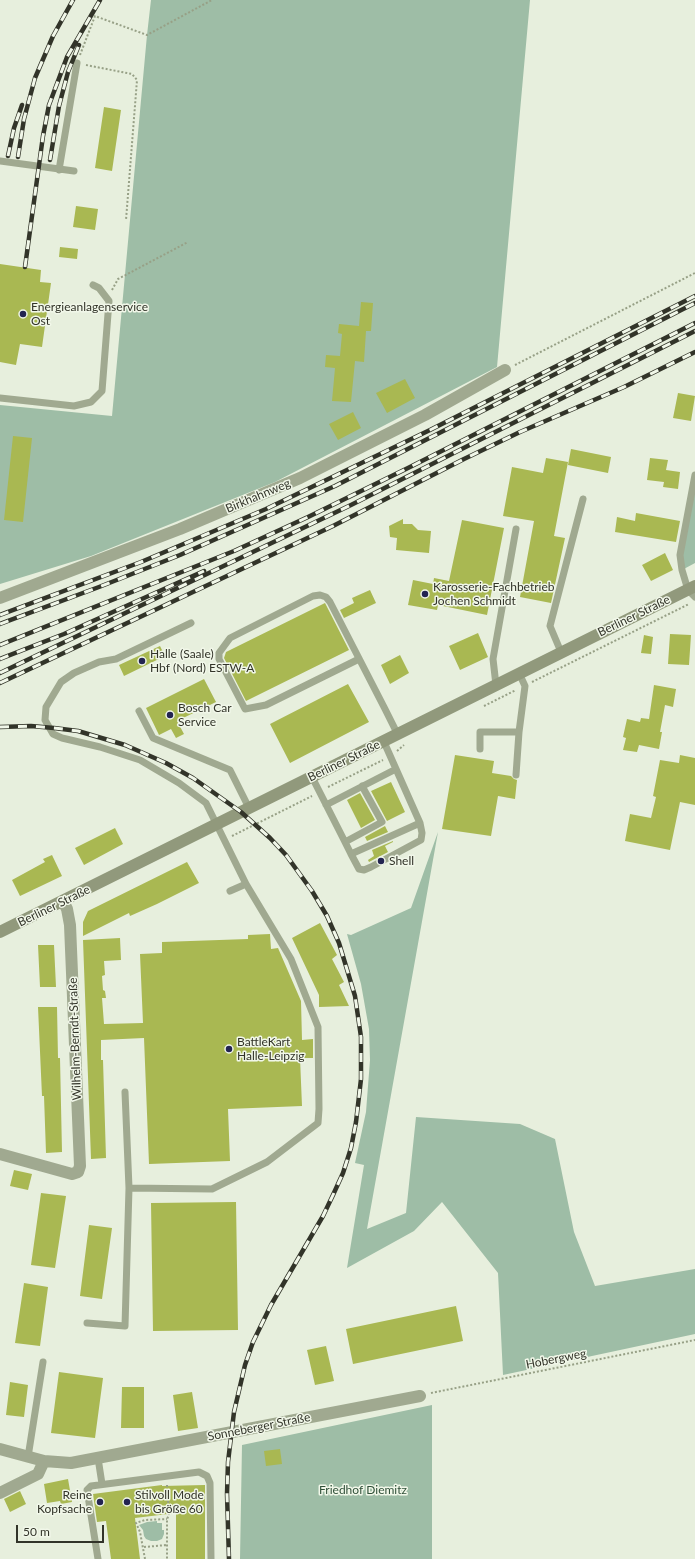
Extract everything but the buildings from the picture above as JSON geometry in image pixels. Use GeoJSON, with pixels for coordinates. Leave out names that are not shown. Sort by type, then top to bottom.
{"type":"FeatureCollection","features":[{"type":"Feature","properties":{"kind":"street","name":"Birkhahnweg"},"geometry":{"type":"LineString","coordinates":[[0,598],[180,529],[300,478],[425,415],[505,370]]}},
{"type":"Feature","properties":{"kind":"street","name":"Berliner Straße"},"geometry":{"type":"LineString","coordinates":[[0,932],[384,742],[402,739],[519,673],[693,591]]}},
{"type":"Feature","properties":{"kind":"street","name":"Wilhelm-Berndt-Straße"},"geometry":{"type":"LineString","coordinates":[[0,1154],[72,1174],[78,1172],[80,1166],[70,925],[68,908],[63,901]]}},
{"type":"Feature","properties":{"kind":"street","name":"Sonneberger Straße"},"geometry":{"type":"LineString","coordinates":[[0,1449],[44,1461],[71,1463],[420,1396]]}},
{"type":"Feature","properties":{"kind":"street"},"geometry":{"type":"LineString","coordinates":[[0,1493],[38,1474],[44,1461]]}},
{"type":"Feature","properties":{"kind":"lane"},"geometry":{"type":"LineString","coordinates":[[59,170],[77,63]]}},
{"type":"Feature","properties":{"kind":"lane"},"geometry":{"type":"LineString","coordinates":[[0,161],[74,171]]}},
{"type":"Feature","properties":{"kind":"lane"},"geometry":{"type":"LineString","coordinates":[[0,398],[74,406],[91,402],[102,390],[109,301],[99,288],[93,285]]}},
{"type":"Feature","properties":{"kind":"lane","name":"Berliner Straße"},"geometry":{"type":"LineString","coordinates":[[693,591],[682,570],[680,556],[695,475]]}},
{"type":"Feature","properties":{"kind":"lane"},"geometry":{"type":"LineString","coordinates":[[561,652],[550,626],[583,499]]}},
{"type":"Feature","properties":{"kind":"lane"},"geometry":{"type":"LineString","coordinates":[[496,685],[493,659],[516,529]]}},
{"type":"Feature","properties":{"kind":"lane"},"geometry":{"type":"LineString","coordinates":[[360,659],[266,705],[245,709],[219,659],[219,654],[230,638],[313,596],[320,595],[326,597],[330,602],[360,659],[402,739]]}},
{"type":"Feature","properties":{"kind":"lane"},"geometry":{"type":"LineString","coordinates":[[129,1188],[212,1189],[267,1162],[318,1123],[318,1027],[291,959],[246,884],[206,803],[179,783],[140,760],[100,747],[62,738],[53,734],[45,720],[46,707],[62,682],[74,673],[99,662],[116,659],[191,623]]}},
{"type":"Feature","properties":{"kind":"lane"},"geometry":{"type":"LineString","coordinates":[[516,774],[519,732],[525,686],[519,673]]}},
{"type":"Feature","properties":{"kind":"lane"},"geometry":{"type":"LineString","coordinates":[[139,711],[154,738],[230,770],[249,808]]}},
{"type":"Feature","properties":{"kind":"lane"},"geometry":{"type":"LineString","coordinates":[[480,749],[480,732],[519,732]]}},
{"type":"Feature","properties":{"kind":"lane"},"geometry":{"type":"LineString","coordinates":[[312,777],[360,869],[364,870],[371,867],[421,840],[422,833],[420,823],[384,742]]}},
{"type":"Feature","properties":{"kind":"lane"},"geometry":{"type":"LineString","coordinates":[[326,805],[396,769]]}},
{"type":"Feature","properties":{"kind":"lane"},"geometry":{"type":"LineString","coordinates":[[345,842],[382,822],[362,786]]}},
{"type":"Feature","properties":{"kind":"lane"},"geometry":{"type":"LineString","coordinates":[[351,854],[420,823]]}},
{"type":"Feature","properties":{"kind":"lane"},"geometry":{"type":"LineString","coordinates":[[230,891],[246,884]]}},
{"type":"Feature","properties":{"kind":"lane"},"geometry":{"type":"LineString","coordinates":[[87,1323],[125,1326],[129,1188],[125,1092]]}},
{"type":"Feature","properties":{"kind":"lane"},"geometry":{"type":"LineString","coordinates":[[28,1457],[43,1362]]}},
{"type":"Feature","properties":{"kind":"lane"},"geometry":{"type":"LineString","coordinates":[[98,1458],[102,1484]]}},
{"type":"Feature","properties":{"kind":"lane"},"geometry":{"type":"LineString","coordinates":[[98,1559],[87,1490],[91,1486],[199,1472],[207,1476],[210,1483],[211,1559]]}},
{"type":"Feature","properties":{"kind":"path"},"geometry":{"type":"LineString","coordinates":[[126,220],[138,80],[132,74],[77,63],[96,16],[147,35],[212,0]]}},
{"type":"Feature","properties":{"kind":"path"},"geometry":{"type":"LineString","coordinates":[[109,301],[112,288],[118,279],[188,242]]}},
{"type":"Feature","properties":{"kind":"path"},"geometry":{"type":"LineString","coordinates":[[505,370],[695,273]]}},
{"type":"Feature","properties":{"kind":"path"},"geometry":{"type":"LineString","coordinates":[[483,706],[695,601]]}},
{"type":"Feature","properties":{"kind":"path"},"geometry":{"type":"LineString","coordinates":[[224,840],[254,823],[391,756],[402,739]]}},
{"type":"Feature","properties":{"kind":"path","name":"Hobergweg"},"geometry":{"type":"LineString","coordinates":[[420,1396],[695,1340]]}},
{"type":"Feature","properties":{"kind":"path"},"geometry":{"type":"LineString","coordinates":[[166,1476],[169,1515],[167,1519],[167,1559]]}},
{"type":"Feature","properties":{"kind":"path"},"geometry":{"type":"LineString","coordinates":[[145,1559],[144,1547],[136,1523],[145,1520],[167,1519]]}},
{"type":"Feature","properties":{"kind":"path"},"geometry":{"type":"LineString","coordinates":[[144,1547],[167,1545]]}},
{"type":"Feature","properties":{"kind":"green space"},"geometry":{"type":"Polygon","coordinates":[[[151,0],[530,0],[497,367],[275,482],[91,556],[0,584],[0,405],[112,416],[151,0]]]}},
{"type":"Feature","properties":{"kind":"green space"},"geometry":{"type":"Polygon","coordinates":[[[695,475],[695,563],[682,570],[680,555],[695,475]]]}},
{"type":"Feature","properties":{"kind":"green space"},"geometry":{"type":"Polygon","coordinates":[[[438,832],[367,1229],[406,1213],[416,1117],[520,1124],[555,1139],[574,1232],[595,1286],[695,1269],[695,1334],[503,1375],[498,1273],[442,1202],[414,1231],[347,1268],[364,1165],[355,1163],[366,1112],[370,1060],[369,1029],[361,984],[347,934],[351,935],[411,908],[438,832]]]}},
{"type":"Feature","properties":{"kind":"green space","name":"Friedhof Diemitz"},"geometry":{"type":"Polygon","coordinates":[[[432,1405],[432,1559],[240,1559],[242,1445],[432,1405]]]}},
{"type":"Feature","properties":{"kind":"green space"},"geometry":{"type":"Polygon","coordinates":[[[157,1521],[157,1523],[162,1523],[162,1530],[164,1530],[162,1539],[151,1541],[146,1539],[143,1530],[139,1525],[157,1521]]]}},
{"type":"Feature","properties":{"kind":"railway"},"geometry":{"type":"LineString","coordinates":[[18,157],[24,119],[35,78],[53,36],[73,0]]}},
{"type":"Feature","properties":{"kind":"railway"},"geometry":{"type":"LineString","coordinates":[[25,267],[43,136],[49,105],[67,57],[100,0]]}},
{"type":"Feature","properties":{"kind":"railway"},"geometry":{"type":"LineString","coordinates":[[50,160],[59,106],[68,72],[79,45]]}},
{"type":"Feature","properties":{"kind":"railway"},"geometry":{"type":"LineString","coordinates":[[8,156],[14,128],[22,105]]}},
{"type":"Feature","properties":{"kind":"railway"},"geometry":{"type":"LineString","coordinates":[[0,615],[141,562],[266,509],[430,430],[695,296]]}},
{"type":"Feature","properties":{"kind":"railway"},"geometry":{"type":"LineString","coordinates":[[0,624],[180,555],[335,486],[695,303]]}},
{"type":"Feature","properties":{"kind":"railway"},"geometry":{"type":"LineString","coordinates":[[0,645],[234,551],[308,517],[695,323]]}},
{"type":"Feature","properties":{"kind":"railway"},"geometry":{"type":"LineString","coordinates":[[0,673],[351,505],[695,331]]}},
{"type":"Feature","properties":{"kind":"railway"},"geometry":{"type":"LineString","coordinates":[[0,683],[333,526],[520,432],[624,387],[695,352]]}},
{"type":"Feature","properties":{"kind":"railway"},"geometry":{"type":"LineString","coordinates":[[0,659],[64,634],[204,571]]}},
{"type":"Feature","properties":{"kind":"railway"},"geometry":{"type":"LineString","coordinates":[[0,727],[31,726],[78,731],[125,745],[166,763],[193,778],[241,812],[270,838],[286,855],[312,891],[327,916],[339,943],[355,996],[361,1037],[361,1079],[356,1122],[351,1148],[343,1173],[323,1216],[271,1305],[253,1342],[245,1365],[234,1412],[228,1462],[227,1494],[229,1559]]}},
{"type":"Feature","properties":{"kind":"place","name":"Energieanlagenservice Ost"},"geometry":{"type":"Point","coordinates":[23,314]}},
{"type":"Feature","properties":{"kind":"place","name":"Karosserie-Fachbetrieb Jochen Schmidt"},"geometry":{"type":"Point","coordinates":[425,594]}},
{"type":"Feature","properties":{"kind":"place","name":"Halle (Saale) Hbf (Nord) ESTW-A"},"geometry":{"type":"Point","coordinates":[142,661]}},
{"type":"Feature","properties":{"kind":"place","name":"Bosch Car Service"},"geometry":{"type":"Point","coordinates":[170,715]}},
{"type":"Feature","properties":{"kind":"place","name":"Shell"},"geometry":{"type":"Point","coordinates":[381,861]}},
{"type":"Feature","properties":{"kind":"place","name":"BattleKart Halle-Leipzig"},"geometry":{"type":"Point","coordinates":[229,1049]}},
{"type":"Feature","properties":{"kind":"place","name":"Reine Kopfsache"},"geometry":{"type":"Point","coordinates":[100,1502]}},
{"type":"Feature","properties":{"kind":"place","name":"Stilvoll Mode bis Größe 60"},"geometry":{"type":"Point","coordinates":[127,1502]}}]}
